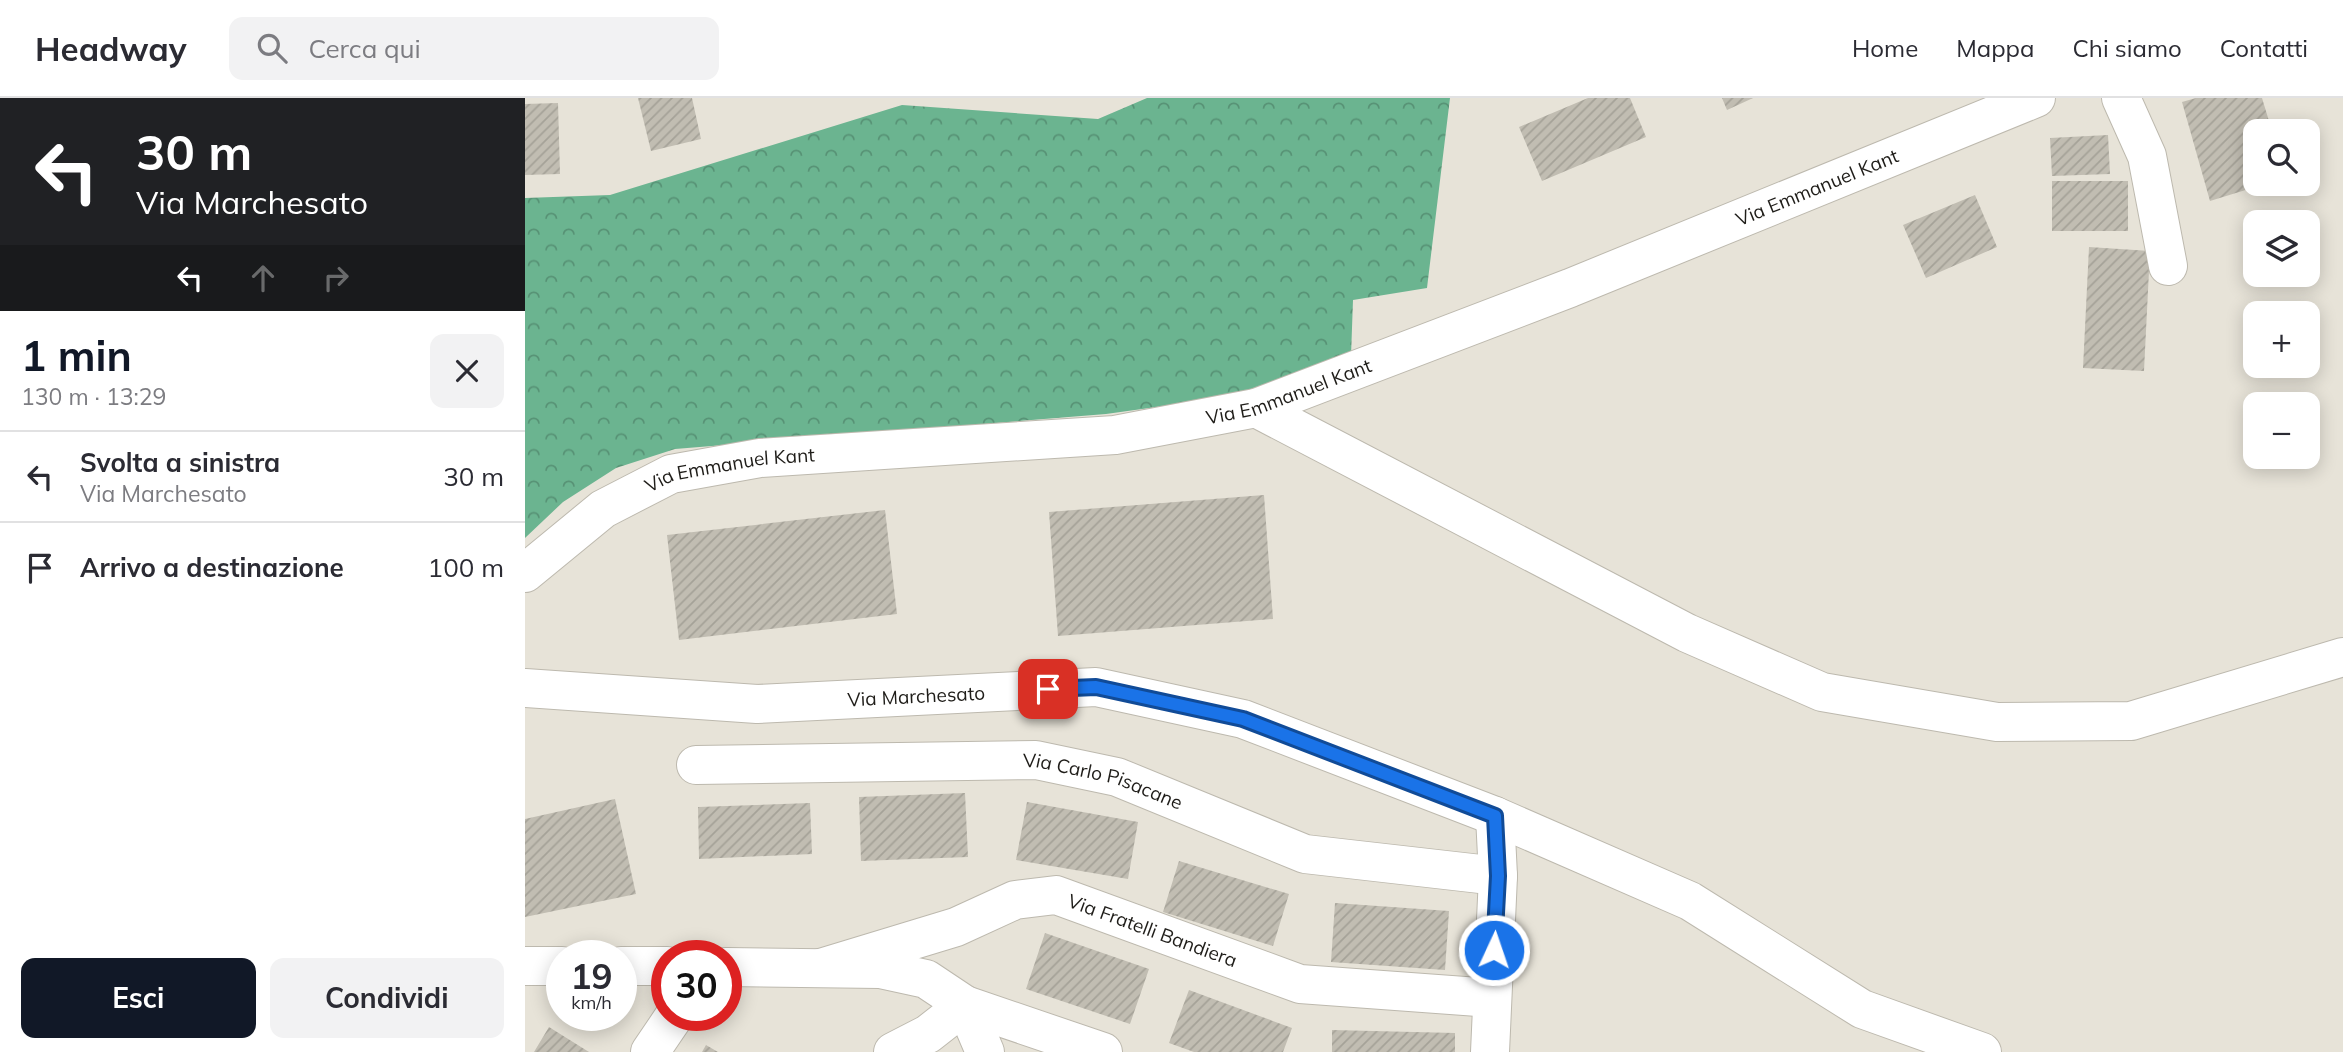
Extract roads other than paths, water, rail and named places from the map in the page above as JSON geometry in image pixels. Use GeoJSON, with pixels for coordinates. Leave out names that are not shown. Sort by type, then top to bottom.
{"type":"FeatureCollection","features":[{"type":"Feature","properties":{"kind":"street","name":"Via Emmanuel Kant"},"geometry":{"type":"LineString","coordinates":[[525,573],[603,509],[671,474],[760,458],[1115,435],[1256,408],[1570,288],[2036,98]]}},
{"type":"Feature","properties":{"kind":"street"},"geometry":{"type":"LineString","coordinates":[[2121,98],[2147,156],[2168,266]]}},
{"type":"Feature","properties":{"kind":"street"},"geometry":{"type":"LineString","coordinates":[[1256,408],[1687,633],[1822,692],[1997,722],[2131,721],[2343,657]]}},
{"type":"Feature","properties":{"kind":"street","name":"Via Marchesato"},"geometry":{"type":"LineString","coordinates":[[525,688],[757,704],[1096,687],[1243,719],[1495,816],[1690,901],[1862,1009],[1982,1052]]}},
{"type":"Feature","properties":{"kind":"street","name":"Via Carlo Pisacane"},"geometry":{"type":"LineString","coordinates":[[696,765],[1036,760],[1117,777],[1305,854],[1498,876]]}},
{"type":"Feature","properties":{"kind":"street"},"geometry":{"type":"LineString","coordinates":[[1490,1052],[1498,876],[1495,816]]}},
{"type":"Feature","properties":{"kind":"street","name":"Via Fratelli Bandiera"},"geometry":{"type":"LineString","coordinates":[[821,968],[956,927],[1015,900],[1056,895],[1300,984],[1492,998]]}},
{"type":"Feature","properties":{"kind":"street"},"geometry":{"type":"LineString","coordinates":[[525,966],[546,966]]}},
{"type":"Feature","properties":{"kind":"street"},"geometry":{"type":"LineString","coordinates":[[742,967],[880,968],[926,979],[965,1005],[1103,1052]]}},
{"type":"Feature","properties":{"kind":"street"},"geometry":{"type":"LineString","coordinates":[[893,1052],[928,1034],[965,1005]]}},
{"type":"Feature","properties":{"kind":"street"},"geometry":{"type":"LineString","coordinates":[[965,1005],[985,1052]]}},
{"type":"Feature","properties":{"kind":"street"},"geometry":{"type":"LineString","coordinates":[[650,1052],[664,1031]]}}]}
